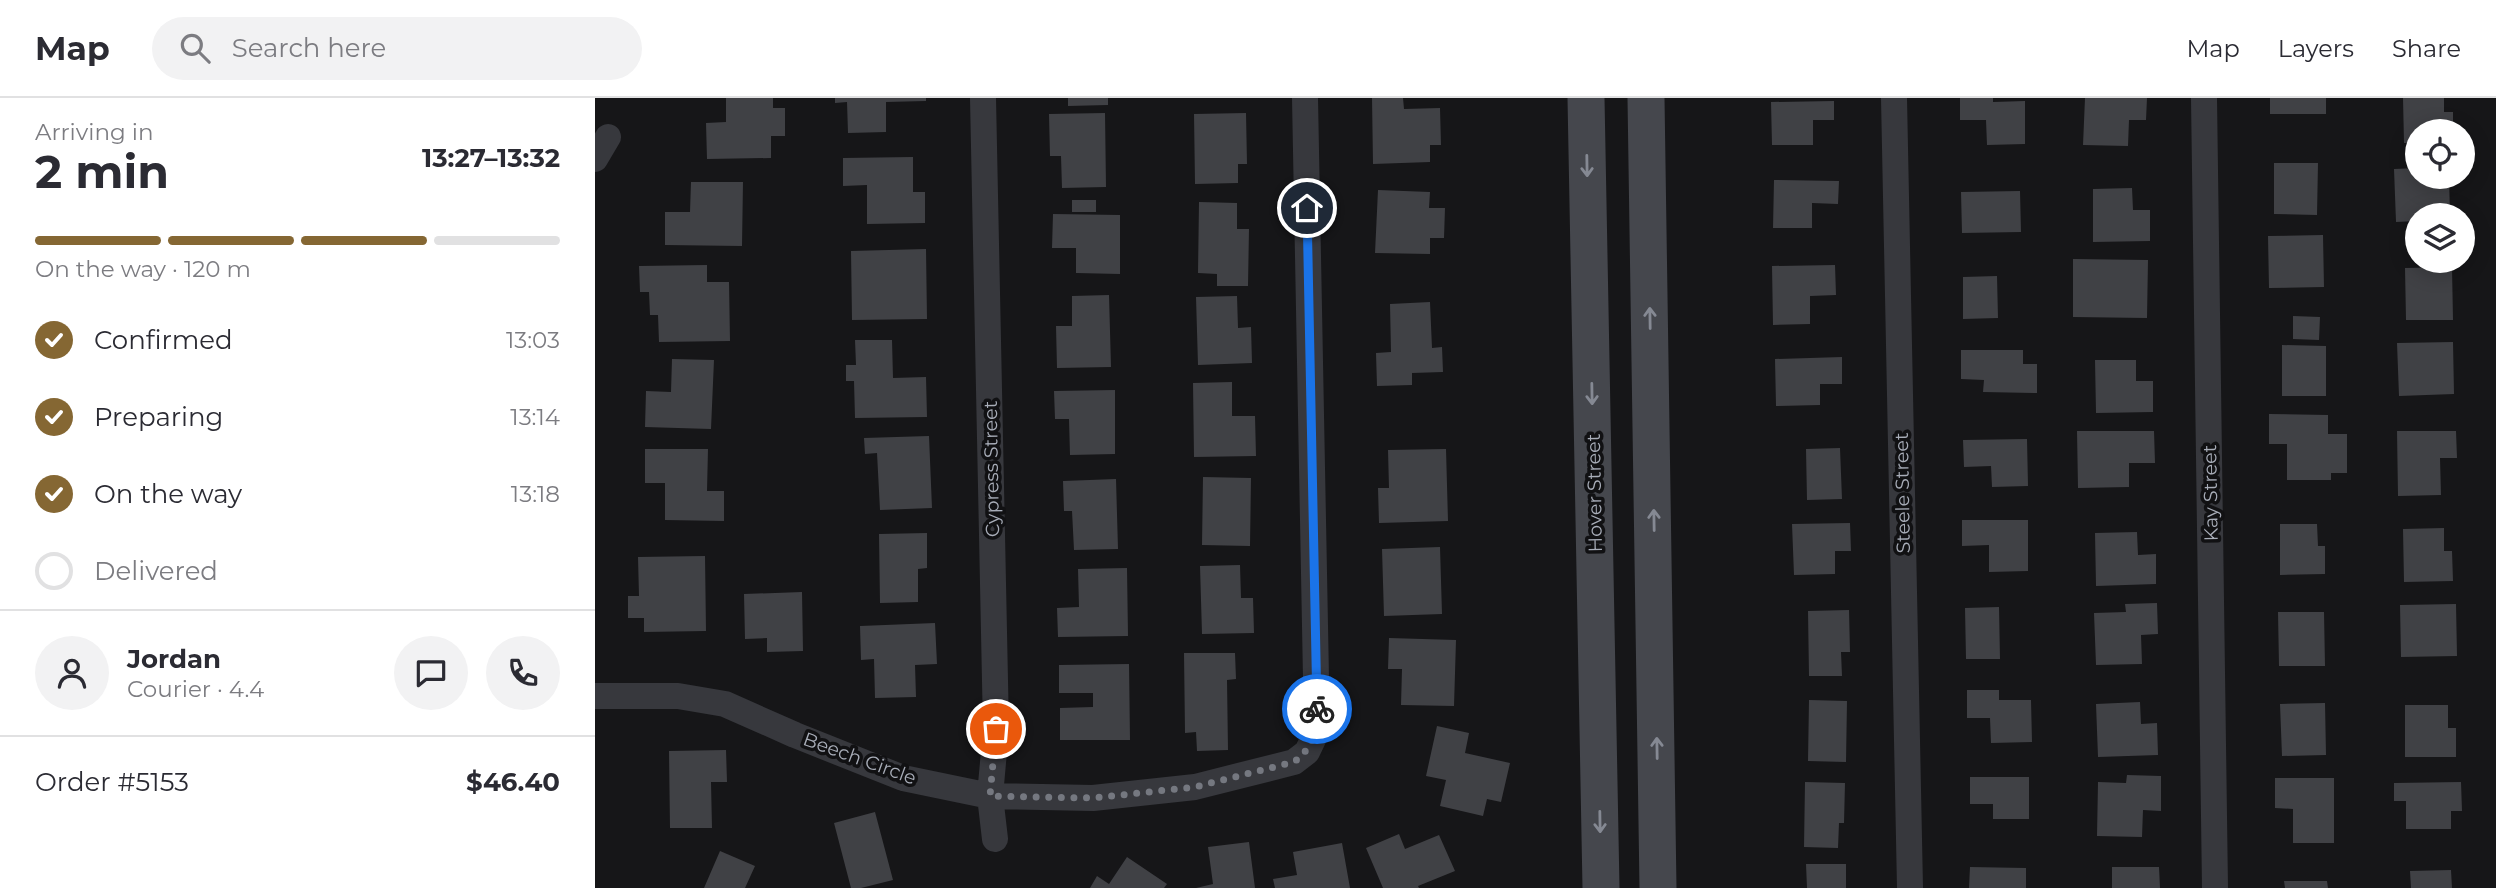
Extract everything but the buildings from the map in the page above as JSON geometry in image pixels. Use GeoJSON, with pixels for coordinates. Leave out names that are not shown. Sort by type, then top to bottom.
{"type":"FeatureCollection","features":[{"type":"Feature","properties":{"kind":"main road","name":"Hover Street"},"geometry":{"type":"LineString","coordinates":[[1586,98],[1601,888]]}},
{"type":"Feature","properties":{"kind":"main road"},"geometry":{"type":"LineString","coordinates":[[1647,98],[1658,888]]}},
{"type":"Feature","properties":{"kind":"street","name":"Cypress Street"},"geometry":{"type":"LineString","coordinates":[[983,98],[996,729],[990,796],[995,839]]}},
{"type":"Feature","properties":{"kind":"street","name":"Beech Circle"},"geometry":{"type":"LineString","coordinates":[[595,696],[678,696],[726,704],[903,778],[990,796],[1093,798],[1195,787],[1294,762],[1307,752],[1317,731],[1305,98]]}},
{"type":"Feature","properties":{"kind":"street","name":"Steele Street"},"geometry":{"type":"LineString","coordinates":[[1894,98],[1909,888]]}},
{"type":"Feature","properties":{"kind":"street","name":"Kay Street"},"geometry":{"type":"LineString","coordinates":[[2204,98],[2215,888]]}},
{"type":"Feature","properties":{"kind":"way so far"},"geometry":{"type":"LineString","coordinates":[[996,729],[990,796],[1093,798],[1195,787],[1294,762],[1307,752],[1317,731],[1317,709]]}},
{"type":"Feature","properties":{"kind":"route"},"geometry":{"type":"LineString","coordinates":[[1307,208],[1317,709]]}}]}
